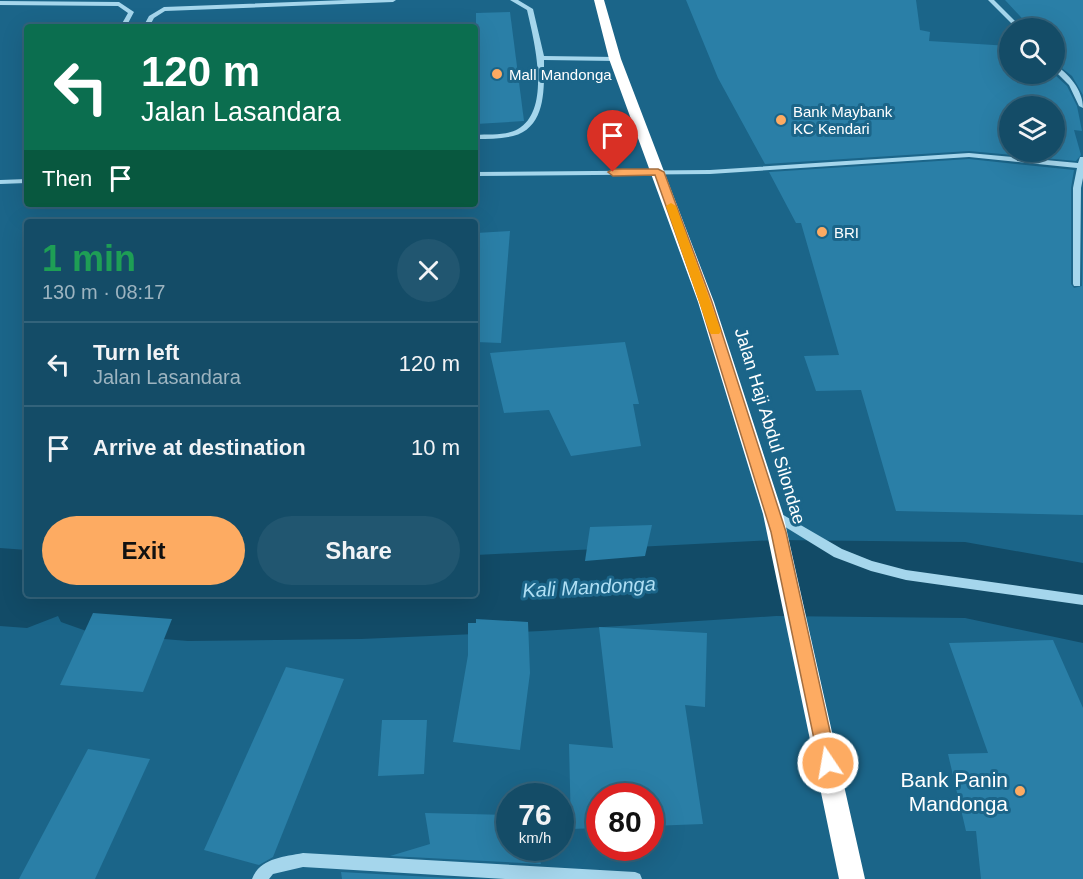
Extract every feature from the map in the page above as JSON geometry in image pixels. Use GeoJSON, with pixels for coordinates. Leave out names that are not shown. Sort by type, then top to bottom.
{"type":"FeatureCollection","features":[{"type":"Feature","properties":{"kind":"highway","name":"Jalan Haji Abdul Silondae"},"geometry":{"type":"LineString","coordinates":[[599,0],[615,59],[706,302],[776,523],[852,879]]}},
{"type":"Feature","properties":{"kind":"street"},"geometry":{"type":"LineString","coordinates":[[147,24],[151,16],[164,9],[393,0]]}},
{"type":"Feature","properties":{"kind":"street"},"geometry":{"type":"LineString","coordinates":[[478,137],[503,135],[522,130],[535,114],[540,100],[541,58],[530,9],[513,0]]}},
{"type":"Feature","properties":{"kind":"street"},"geometry":{"type":"LineString","coordinates":[[991,0],[1009,18]]}},
{"type":"Feature","properties":{"kind":"street"},"geometry":{"type":"LineString","coordinates":[[0,3],[119,4],[130,12],[124,24]]}},
{"type":"Feature","properties":{"kind":"street"},"geometry":{"type":"LineString","coordinates":[[541,58],[615,59]]}},
{"type":"Feature","properties":{"kind":"street"},"geometry":{"type":"LineString","coordinates":[[1065,77],[1072,84],[1083,106]]}},
{"type":"Feature","properties":{"kind":"street"},"geometry":{"type":"LineString","coordinates":[[478,174],[710,172],[969,155],[1082,166]]}},
{"type":"Feature","properties":{"kind":"street"},"geometry":{"type":"LineString","coordinates":[[1077,284],[1083,159]]}},
{"type":"Feature","properties":{"kind":"street"},"geometry":{"type":"LineString","coordinates":[[0,182],[24,181]]}},
{"type":"Feature","properties":{"kind":"street"},"geometry":{"type":"LineString","coordinates":[[776,523],[838,554],[906,575],[1083,600]]}},
{"type":"Feature","properties":{"kind":"street"},"geometry":{"type":"LineString","coordinates":[[259,879],[269,868],[303,860],[635,879]]}},
{"type":"Feature","properties":{"kind":"building"},"geometry":{"type":"Polygon","coordinates":[[[686,0],[916,0],[920,30],[930,32],[929,41],[999,45],[999,84],[1065,84],[1077,106],[1082,131],[1074,130],[1081,155],[1076,161],[1065,160],[1065,96],[999,96],[999,154],[969,151],[765,164],[718,78],[686,0]]]}},
{"type":"Feature","properties":{"kind":"building"},"geometry":{"type":"Polygon","coordinates":[[[1005,0],[1083,0],[1083,95],[1072,76],[1065,71],[1065,18],[1022,18],[1005,0]]]}},
{"type":"Feature","properties":{"kind":"building"},"geometry":{"type":"Polygon","coordinates":[[[510,12],[524,121],[478,124],[478,24],[476,24],[476,13],[510,12]]]}},
{"type":"Feature","properties":{"kind":"building"},"geometry":{"type":"Polygon","coordinates":[[[969,159],[1074,170],[1071,188],[1071,284],[1074,288],[1082,286],[1083,213],[1083,515],[896,511],[861,390],[816,391],[804,356],[839,355],[801,223],[796,223],[769,172],[969,159]]]}},
{"type":"Feature","properties":{"kind":"building"},"geometry":{"type":"Polygon","coordinates":[[[510,231],[501,343],[478,342],[478,233],[510,231]]]}},
{"type":"Feature","properties":{"kind":"building"},"geometry":{"type":"Polygon","coordinates":[[[625,342],[639,404],[633,404],[641,446],[571,456],[549,410],[504,413],[490,353],[625,342]]]}},
{"type":"Feature","properties":{"kind":"building"},"geometry":{"type":"Polygon","coordinates":[[[652,525],[645,556],[585,561],[590,527],[652,525]]]}},
{"type":"Feature","properties":{"kind":"building"},"geometry":{"type":"Polygon","coordinates":[[[93,613],[172,619],[143,692],[60,685],[93,613]]]}},
{"type":"Feature","properties":{"kind":"building"},"geometry":{"type":"Polygon","coordinates":[[[476,619],[528,622],[530,673],[520,750],[453,742],[468,655],[468,623],[476,623],[476,619]]]}},
{"type":"Feature","properties":{"kind":"building"},"geometry":{"type":"Polygon","coordinates":[[[599,627],[707,633],[705,707],[685,705],[703,824],[664,826],[664,783],[586,783],[586,828],[574,829],[574,783],[570,783],[569,744],[613,748],[599,627]]]}},
{"type":"Feature","properties":{"kind":"building"},"geometry":{"type":"Polygon","coordinates":[[[1053,640],[1083,708],[1083,879],[981,879],[976,831],[966,831],[948,754],[988,753],[949,643],[1053,640]]]}},
{"type":"Feature","properties":{"kind":"building"},"geometry":{"type":"Polygon","coordinates":[[[286,667],[344,679],[273,857],[259,865],[204,850],[286,667]]]}},
{"type":"Feature","properties":{"kind":"building"},"geometry":{"type":"Polygon","coordinates":[[[382,720],[427,720],[424,774],[378,776],[382,720]]]}},
{"type":"Feature","properties":{"kind":"building"},"geometry":{"type":"Polygon","coordinates":[[[88,749],[150,759],[95,879],[19,879],[88,749]]]}},
{"type":"Feature","properties":{"kind":"building"},"geometry":{"type":"Polygon","coordinates":[[[425,813],[496,815],[496,861],[540,861],[541,864],[390,856],[430,844],[425,813]]]}},
{"type":"Feature","properties":{"kind":"building"},"geometry":{"type":"Polygon","coordinates":[[[341,872],[467,879],[342,879],[341,872]]]}},
{"type":"Feature","properties":{"kind":"waterway","name":"Kali Mandonga"},"geometry":{"type":"LineString","coordinates":[[478,594],[776,578],[965,580],[1083,603]]}},
{"type":"Feature","properties":{"kind":"waterway","name":"Kali Mandonga"},"geometry":{"type":"LineString","coordinates":[[0,587],[24,589]]}},
{"type":"Feature","properties":{"kind":"waterway","name":"Kali Mandonga"},"geometry":{"type":"LineString","coordinates":[[133,597],[188,601],[412,597]]}},
{"type":"Feature","properties":{"kind":"slow traffic"},"geometry":{"type":"LineString","coordinates":[[671,206],[715,331]]}},
{"type":"Feature","properties":{"kind":"place","name":"Mall Mandonga"},"geometry":{"type":"Point","coordinates":[497,74]}},
{"type":"Feature","properties":{"kind":"place","name":"Bank Maybank KC Kendari"},"geometry":{"type":"Point","coordinates":[781,120]}},
{"type":"Feature","properties":{"kind":"place","name":"BRI"},"geometry":{"type":"Point","coordinates":[822,232]}},
{"type":"Feature","properties":{"kind":"place","name":"Bank Panin Mandonga"},"geometry":{"type":"Point","coordinates":[1020,791]}},
{"type":"Feature","properties":{"kind":"route"},"geometry":{"type":"LineString","coordinates":[[613,172],[658,172],[706,302],[779,532],[828,763]]}}]}
